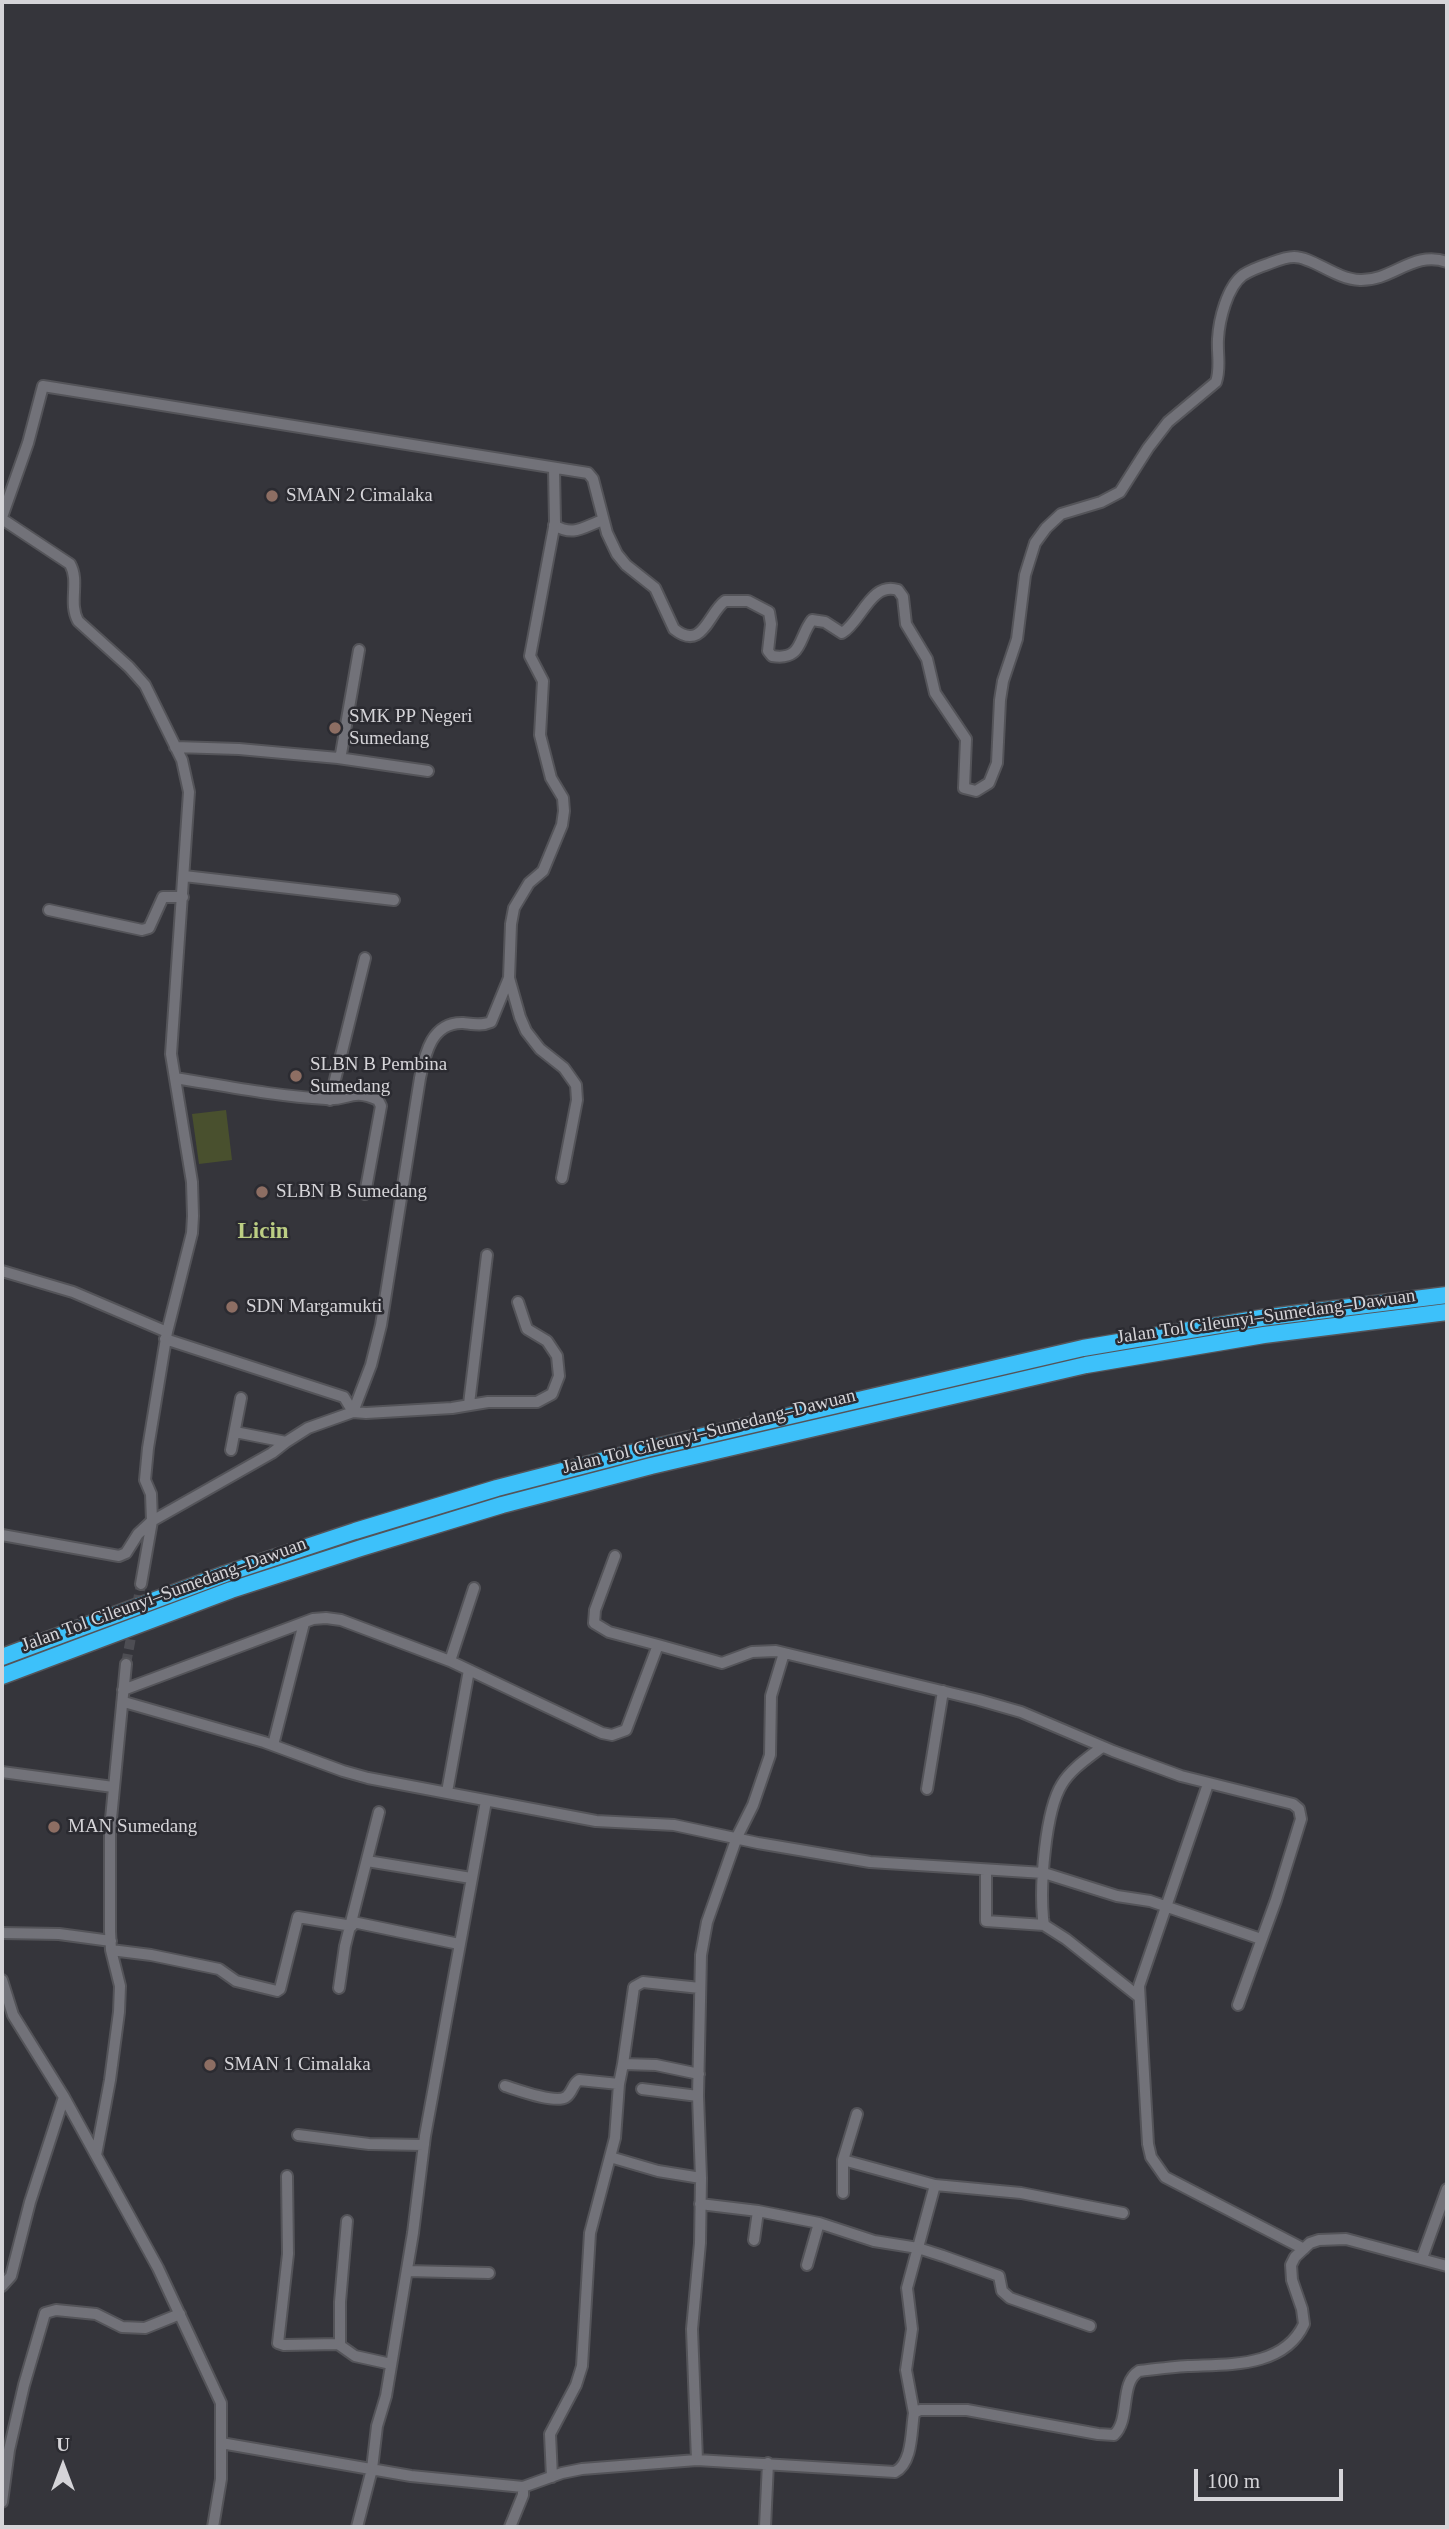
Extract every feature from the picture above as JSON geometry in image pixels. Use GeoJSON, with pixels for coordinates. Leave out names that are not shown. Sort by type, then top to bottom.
{"type":"FeatureCollection","features":[{"type":"Feature","properties":{"kind":"highway","name":"Jalan Tol Cileunyi–Sumedang–Dawuan"},"geometry":{"type":"LineString","coordinates":[[2,1657],[225,1574],[342,1536],[497,1488],[647,1449],[1083,1348],[1261,1318],[1447,1295]]}},
{"type":"Feature","properties":{"kind":"highway","name":"Jalan Tol Cileunyi–Sumedang–Dawuan"},"geometry":{"type":"LineString","coordinates":[[2,1676],[231,1590],[360,1548],[502,1505],[651,1466],[1086,1365],[1264,1335],[1447,1312]]}},
{"type":"Feature","properties":{"kind":"street"},"geometry":{"type":"LineString","coordinates":[[141,1584],[152,1521],[151,1494],[145,1477],[166,1336],[194,1216],[192,1182],[171,1054],[188,792],[185,768],[145,685],[78,621],[73,611],[74,572],[69,564],[2,518],[17,477],[43,386],[591,475],[603,520],[617,554],[626,565],[648,581],[661,597],[674,629],[683,635],[704,631],[715,609],[725,601],[748,601],[769,612],[771,624],[768,651],[772,656],[787,657],[794,654],[813,620],[819,620],[836,631],[845,632],[879,592],[888,587],[898,590],[903,597],[906,624],[927,659],[935,693],[966,739],[964,788],[976,791],[989,783],[997,763],[1003,681],[1017,639],[1025,575],[1035,542],[1046,527],[1061,514],[1101,502],[1120,492],[1168,422],[1216,382],[1219,375],[1219,328],[1232,290],[1241,276],[1257,268],[1294,257],[1356,280],[1369,280],[1385,275],[1421,259],[1447,262]]}},
{"type":"Feature","properties":{"kind":"street"},"geometry":{"type":"LineString","coordinates":[[554,469],[554,525],[530,656],[543,681],[540,735],[551,778],[563,799],[564,818],[543,871],[529,883],[514,908],[510,924],[509,978],[526,1031],[540,1049],[564,1068],[576,1085],[577,1100],[562,1178]]}},
{"type":"Feature","properties":{"kind":"street"},"geometry":{"type":"LineString","coordinates":[[554,525],[569,532],[603,520]]}},
{"type":"Feature","properties":{"kind":"street"},"geometry":{"type":"LineString","coordinates":[[338,758],[341,754],[359,650]]}},
{"type":"Feature","properties":{"kind":"street"},"geometry":{"type":"LineString","coordinates":[[175,747],[239,749],[338,758],[428,771]]}},
{"type":"Feature","properties":{"kind":"street"},"geometry":{"type":"LineString","coordinates":[[184,876],[394,900]]}},
{"type":"Feature","properties":{"kind":"street"},"geometry":{"type":"LineString","coordinates":[[49,910],[142,930],[149,928],[163,897],[183,897]]}},
{"type":"Feature","properties":{"kind":"street"},"geometry":{"type":"LineString","coordinates":[[330,1100],[365,958]]}},
{"type":"Feature","properties":{"kind":"street"},"geometry":{"type":"LineString","coordinates":[[354,1412],[371,1365],[381,1325],[420,1078],[429,1045],[439,1030],[448,1025],[484,1025],[491,1022],[509,978]]}},
{"type":"Feature","properties":{"kind":"street"},"geometry":{"type":"LineString","coordinates":[[176,1078],[284,1096],[330,1100],[355,1093],[380,1101],[380,1115],[365,1194]]}},
{"type":"Feature","properties":{"kind":"street"},"geometry":{"type":"LineString","coordinates":[[469,1404],[487,1255]]}},
{"type":"Feature","properties":{"kind":"street"},"geometry":{"type":"LineString","coordinates":[[2,1271],[73,1292],[166,1336],[344,1397],[354,1412]]}},
{"type":"Feature","properties":{"kind":"street"},"geometry":{"type":"LineString","coordinates":[[2,1535],[119,1556],[125,1553],[138,1534],[152,1521],[272,1453],[309,1428],[354,1412],[383,1412],[488,1402],[537,1402],[552,1394],[559,1376],[558,1356],[547,1341],[527,1329],[518,1302]]}},
{"type":"Feature","properties":{"kind":"street"},"geometry":{"type":"LineString","coordinates":[[231,1450],[241,1398]]}},
{"type":"Feature","properties":{"kind":"street"},"geometry":{"type":"LineString","coordinates":[[235,1432],[286,1442]]}},
{"type":"Feature","properties":{"kind":"street"},"geometry":{"type":"LineString","coordinates":[[615,1556],[595,1610],[594,1623],[609,1632],[722,1663],[752,1652],[771,1650],[943,1691],[1021,1712],[1102,1746],[1208,1784],[1293,1804],[1300,1812],[1301,1819],[1276,1900],[1238,2005]]}},
{"type":"Feature","properties":{"kind":"street"},"geometry":{"type":"LineString","coordinates":[[450,1661],[474,1588]]}},
{"type":"Feature","properties":{"kind":"street"},"geometry":{"type":"LineString","coordinates":[[124,1696],[313,1619],[326,1618],[341,1620],[450,1661],[547,1709],[612,1735],[626,1730],[658,1645]]}},
{"type":"Feature","properties":{"kind":"street"},"geometry":{"type":"LineString","coordinates":[[274,1745],[304,1623]]}},
{"type":"Feature","properties":{"kind":"street"},"geometry":{"type":"LineString","coordinates":[[697,2460],[692,2329],[700,2243],[698,2096],[701,1955],[706,1922],[770,1755],[771,1696],[784,1653]]}},
{"type":"Feature","properties":{"kind":"street"},"geometry":{"type":"LineString","coordinates":[[96,2155],[119,2012],[120,1986],[111,1945],[109,1865],[113,1787],[126,1664]]}},
{"type":"Feature","properties":{"kind":"street"},"geometry":{"type":"LineString","coordinates":[[447,1792],[469,1670]]}},
{"type":"Feature","properties":{"kind":"street"},"geometry":{"type":"LineString","coordinates":[[928,1789],[943,1691]]}},
{"type":"Feature","properties":{"kind":"street"},"geometry":{"type":"LineString","coordinates":[[124,1696],[274,1745],[343,1771],[596,1821],[674,1825],[870,1862],[1044,1873],[1118,1896],[1150,1901],[1261,1939]]}},
{"type":"Feature","properties":{"kind":"street"},"geometry":{"type":"LineString","coordinates":[[1044,1924],[1044,1873],[1056,1794],[1070,1774],[1102,1746]]}},
{"type":"Feature","properties":{"kind":"street"},"geometry":{"type":"LineString","coordinates":[[2,1772],[113,1787]]}},
{"type":"Feature","properties":{"kind":"street"},"geometry":{"type":"LineString","coordinates":[[1208,1784],[1139,1986],[1148,2144],[1157,2168],[1165,2177],[1304,2249]]}},
{"type":"Feature","properties":{"kind":"street"},"geometry":{"type":"LineString","coordinates":[[357,2527],[372,2469],[377,2426],[386,2396],[424,2145],[486,1801]]}},
{"type":"Feature","properties":{"kind":"street"},"geometry":{"type":"LineString","coordinates":[[339,1988],[345,1946],[379,1812]]}},
{"type":"Feature","properties":{"kind":"street"},"geometry":{"type":"LineString","coordinates":[[367,1861],[471,1878]]}},
{"type":"Feature","properties":{"kind":"street"},"geometry":{"type":"LineString","coordinates":[[986,1870],[985,1920],[1044,1924],[1138,1996]]}},
{"type":"Feature","properties":{"kind":"street"},"geometry":{"type":"LineString","coordinates":[[2,1933],[59,1934],[111,1945],[219,1969],[241,1983],[277,1992],[298,1917],[459,1944]]}},
{"type":"Feature","properties":{"kind":"street"},"geometry":{"type":"LineString","coordinates":[[2,1980],[13,2015],[64,2097],[158,2268],[221,2403],[221,2479],[212,2527]]}},
{"type":"Feature","properties":{"kind":"street"},"geometry":{"type":"LineString","coordinates":[[552,2477],[549,2437],[579,2378],[582,2366],[590,2232],[615,2138],[619,2084],[634,1987],[643,1982],[700,1988]]}},
{"type":"Feature","properties":{"kind":"street"},"geometry":{"type":"LineString","coordinates":[[623,2064],[656,2065],[699,2074]]}},
{"type":"Feature","properties":{"kind":"street"},"geometry":{"type":"LineString","coordinates":[[505,2086],[535,2095],[562,2099],[579,2080],[619,2084]]}},
{"type":"Feature","properties":{"kind":"street"},"geometry":{"type":"LineString","coordinates":[[642,2089],[698,2096]]}},
{"type":"Feature","properties":{"kind":"street"},"geometry":{"type":"LineString","coordinates":[[2,2286],[11,2276],[30,2202],[64,2097]]}},
{"type":"Feature","properties":{"kind":"street"},"geometry":{"type":"LineString","coordinates":[[843,2193],[842,2160],[857,2114]]}},
{"type":"Feature","properties":{"kind":"street"},"geometry":{"type":"LineString","coordinates":[[298,2135],[369,2144],[424,2145]]}},
{"type":"Feature","properties":{"kind":"street"},"geometry":{"type":"LineString","coordinates":[[610,2157],[659,2171],[701,2178]]}},
{"type":"Feature","properties":{"kind":"street"},"geometry":{"type":"LineString","coordinates":[[842,2160],[935,2185],[1021,2193],[1123,2213]]}},
{"type":"Feature","properties":{"kind":"street"},"geometry":{"type":"LineString","coordinates":[[287,2176],[288,2254],[278,2341],[284,2345],[340,2345],[355,2356],[391,2364]]}},
{"type":"Feature","properties":{"kind":"street"},"geometry":{"type":"LineString","coordinates":[[221,2444],[411,2476],[523,2487],[582,2469],[697,2460],[898,2471],[908,2451],[914,2413],[906,2370],[912,2329],[906,2294],[935,2185]]}},
{"type":"Feature","properties":{"kind":"street"},"geometry":{"type":"LineString","coordinates":[[1423,2258],[1447,2189]]}},
{"type":"Feature","properties":{"kind":"street"},"geometry":{"type":"LineString","coordinates":[[700,2204],[818,2222],[874,2241],[918,2248],[997,2275],[1002,2280],[1002,2291],[1006,2296],[1090,2326]]}},
{"type":"Feature","properties":{"kind":"street"},"geometry":{"type":"LineString","coordinates":[[754,2240],[758,2211]]}},
{"type":"Feature","properties":{"kind":"street"},"geometry":{"type":"LineString","coordinates":[[340,2345],[340,2302],[347,2221]]}},
{"type":"Feature","properties":{"kind":"street"},"geometry":{"type":"LineString","coordinates":[[807,2265],[818,2222]]}},
{"type":"Feature","properties":{"kind":"street"},"geometry":{"type":"LineString","coordinates":[[914,2413],[929,2408],[967,2410],[1098,2434],[1114,2434],[1120,2427],[1132,2378],[1136,2373],[1183,2366],[1254,2362],[1269,2357],[1293,2340],[1304,2320],[1292,2280],[1291,2265],[1295,2257],[1319,2240],[1346,2239],[1447,2266]]}},
{"type":"Feature","properties":{"kind":"street"},"geometry":{"type":"LineString","coordinates":[[407,2271],[489,2273]]}},
{"type":"Feature","properties":{"kind":"street"},"geometry":{"type":"LineString","coordinates":[[2,2502],[8,2455],[21,2398],[42,2319],[46,2313],[56,2309],[96,2315],[122,2327],[145,2328],[180,2314]]}},
{"type":"Feature","properties":{"kind":"street"},"geometry":{"type":"LineString","coordinates":[[765,2527],[768,2463]]}},
{"type":"Feature","properties":{"kind":"street"},"geometry":{"type":"LineString","coordinates":[[510,2527],[523,2495],[523,2487]]}},
{"type":"Feature","properties":{"kind":"green space"},"geometry":{"type":"Polygon","coordinates":[[[226,1110],[232,1160],[199,1164],[192,1114],[226,1110]]]}},
{"type":"Feature","properties":{"kind":"tunnel"},"geometry":{"type":"LineString","coordinates":[[126,1664],[141,1584]]}},
{"type":"Feature","properties":{"kind":"place","name":"SMAN 2 Cimalaka"},"geometry":{"type":"Point","coordinates":[272,496]}},
{"type":"Feature","properties":{"kind":"place","name":"SMK PP Negeri Sumedang"},"geometry":{"type":"Point","coordinates":[335,728]}},
{"type":"Feature","properties":{"kind":"place","name":"SLBN B Pembina Sumedang"},"geometry":{"type":"Point","coordinates":[296,1076]}},
{"type":"Feature","properties":{"kind":"place","name":"SLBN B Sumedang"},"geometry":{"type":"Point","coordinates":[262,1192]}},
{"type":"Feature","properties":{"kind":"place","name":"SDN Margamukti"},"geometry":{"type":"Point","coordinates":[232,1307]}},
{"type":"Feature","properties":{"kind":"place","name":"MAN Sumedang"},"geometry":{"type":"Point","coordinates":[54,1827]}},
{"type":"Feature","properties":{"kind":"place","name":"SMAN 1 Cimalaka"},"geometry":{"type":"Point","coordinates":[210,2065]}},
{"type":"Feature","properties":{"kind":"district","name":"Licin"},"geometry":{"type":"Point","coordinates":[263,1232]}}]}
